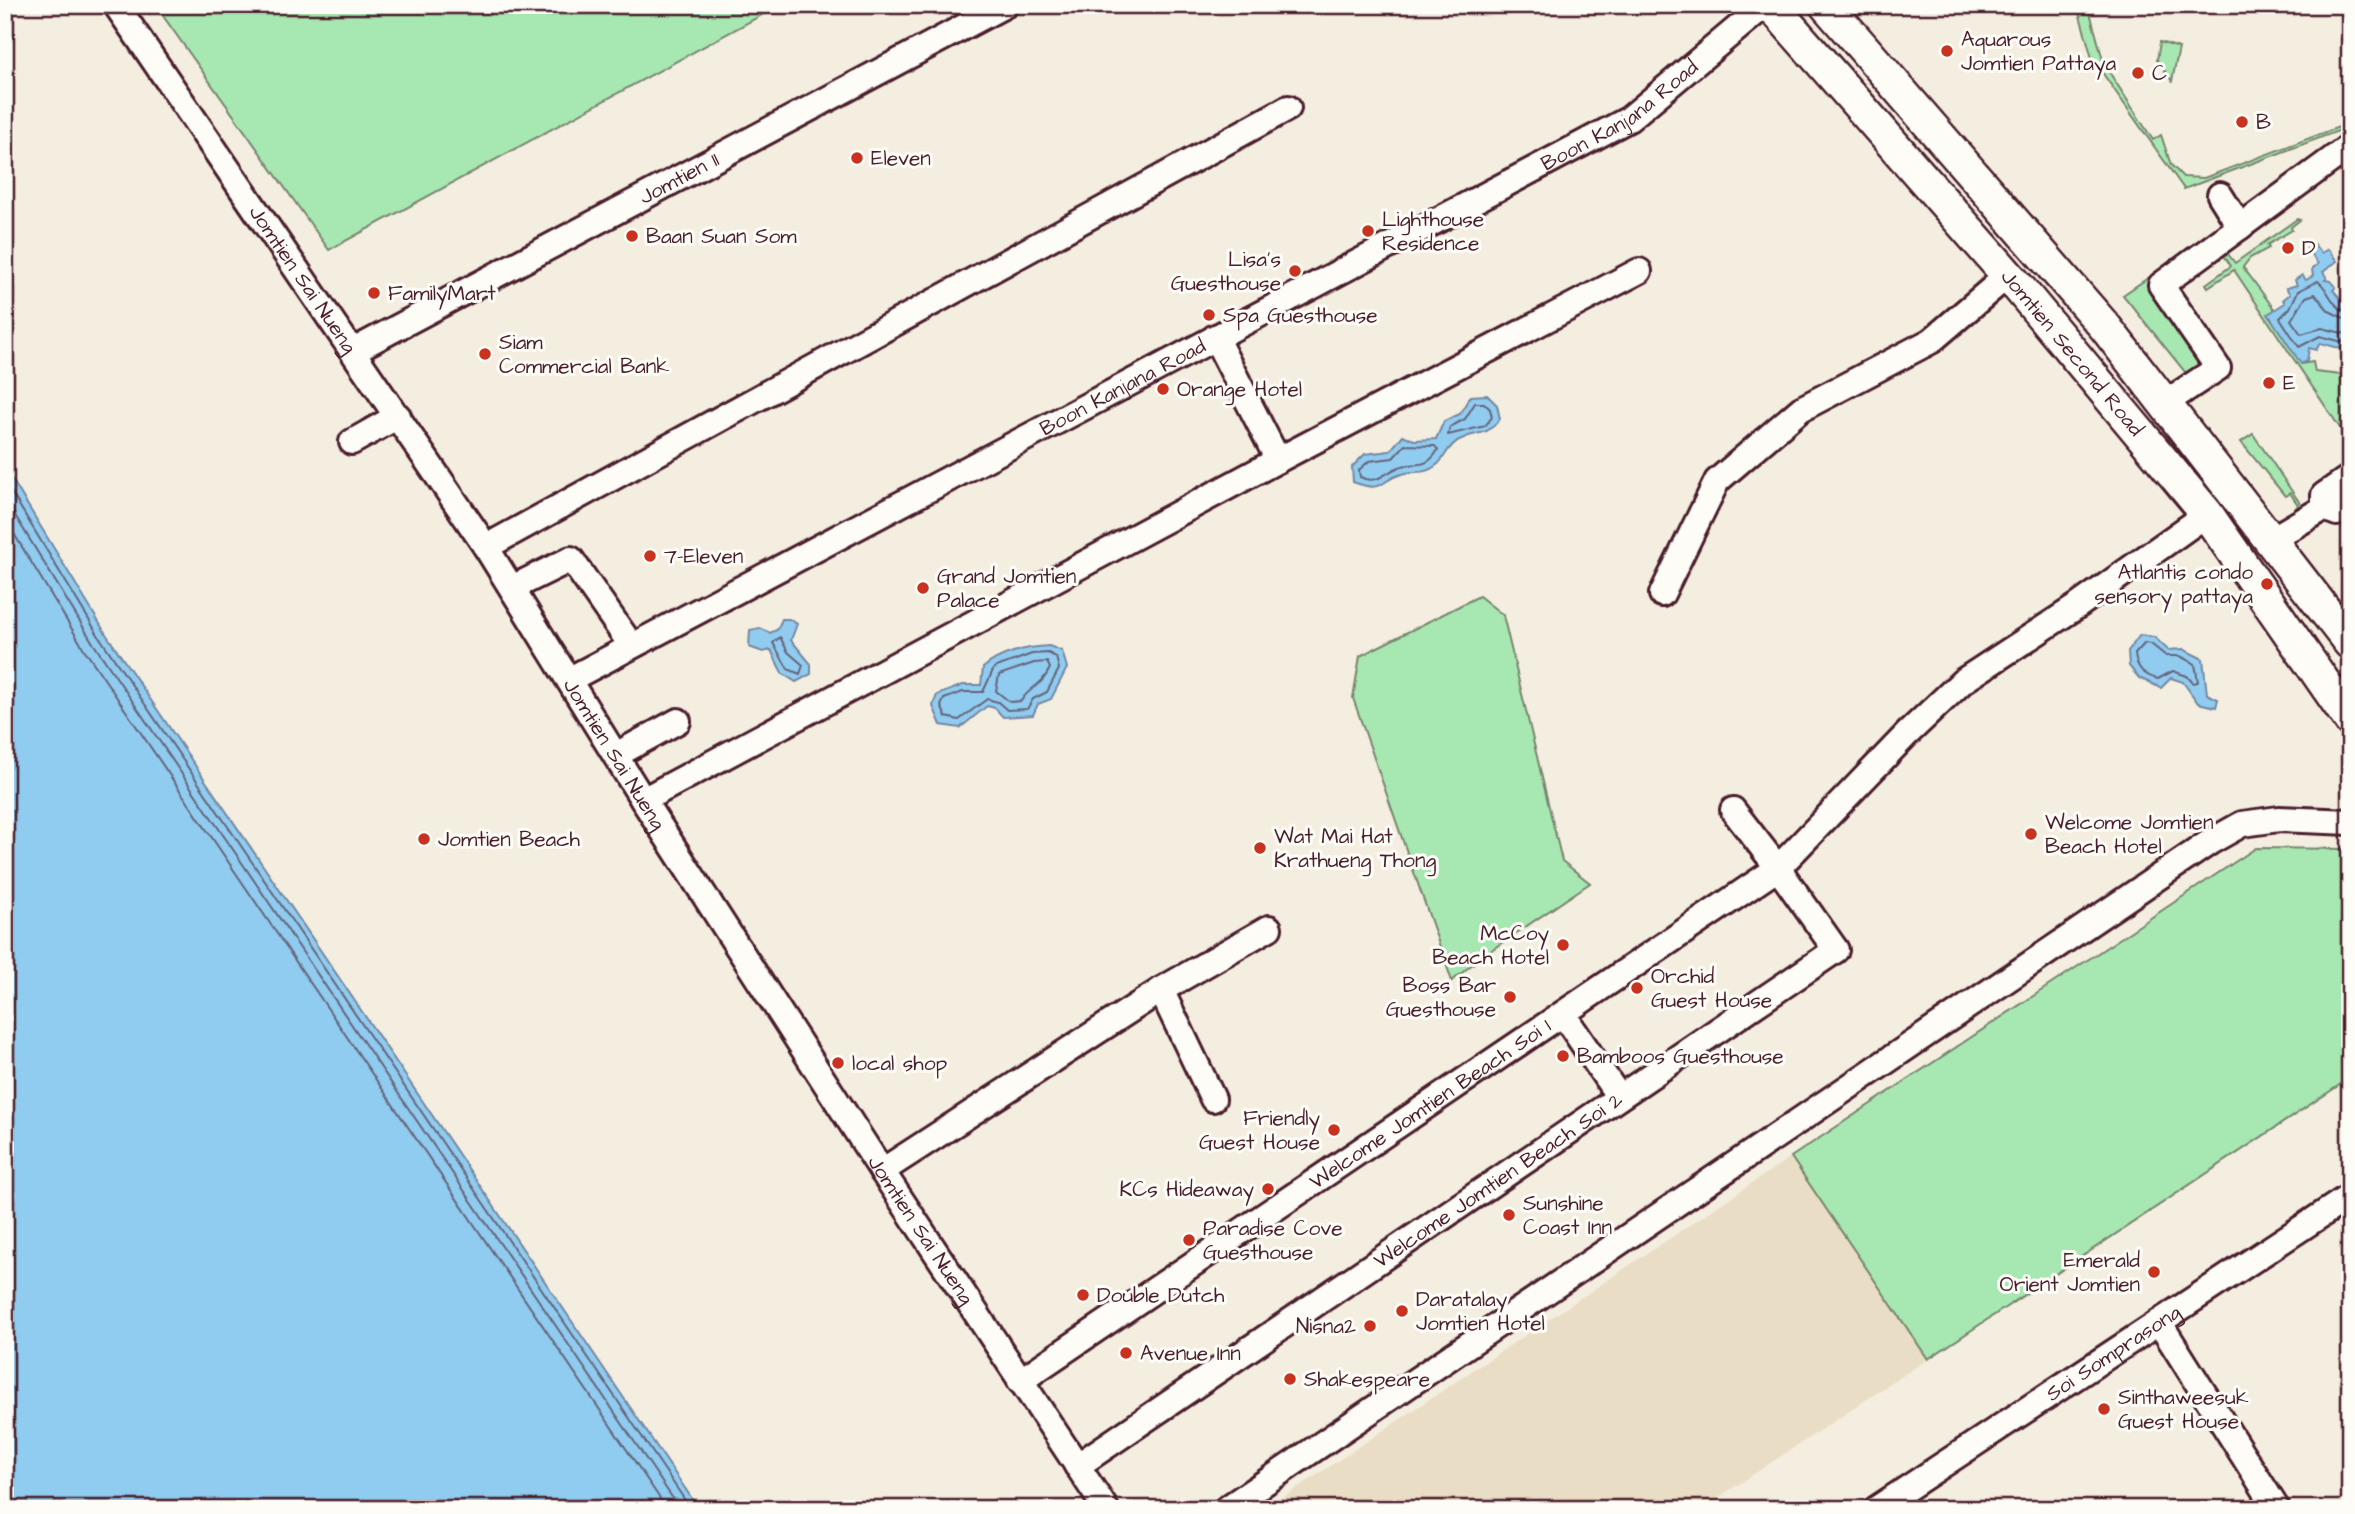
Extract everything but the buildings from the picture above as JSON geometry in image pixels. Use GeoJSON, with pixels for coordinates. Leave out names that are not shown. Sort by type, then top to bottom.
{"type":"FeatureCollection","features":[{"type":"Feature","properties":{"kind":"main road","name":"Jomtien Second Road"},"geometry":{"type":"LineString","coordinates":[[1771,5],[2005,273],[2207,514],[2350,720]]}},
{"type":"Feature","properties":{"kind":"main road","name":"Jomtien Second Road"},"geometry":{"type":"LineString","coordinates":[[1826,5],[2106,328],[2350,643]]}},
{"type":"Feature","properties":{"kind":"street","name":"Jomtien Sai Nueng"},"geometry":{"type":"LineString","coordinates":[[116,5],[486,547],[643,800],[1106,1509]]}},
{"type":"Feature","properties":{"kind":"street","name":"Jomtien 11"},"geometry":{"type":"LineString","coordinates":[[354,351],[1005,5]]}},
{"type":"Feature","properties":{"kind":"street","name":"Boon Kanjana Road"},"geometry":{"type":"LineString","coordinates":[[570,679],[1629,119],[1765,5]]}},
{"type":"Feature","properties":{"kind":"street"},"geometry":{"type":"LineString","coordinates":[[486,547],[1288,108]]}},
{"type":"Feature","properties":{"kind":"street"},"geometry":{"type":"LineString","coordinates":[[2165,403],[2218,369],[2161,285],[2350,146]]}},
{"type":"Feature","properties":{"kind":"street"},"geometry":{"type":"LineString","coordinates":[[2220,195],[2240,227]]}},
{"type":"Feature","properties":{"kind":"street"},"geometry":{"type":"LineString","coordinates":[[643,800],[1278,460],[1639,271]]}},
{"type":"Feature","properties":{"kind":"street"},"geometry":{"type":"LineString","coordinates":[[1662,594],[1717,481],[1801,409],[1931,341],[1994,287],[2005,273]]}},
{"type":"Feature","properties":{"kind":"street"},"geometry":{"type":"LineString","coordinates":[[1214,337],[1278,460]]}},
{"type":"Feature","properties":{"kind":"street"},"geometry":{"type":"LineString","coordinates":[[352,443],[398,416]]}},
{"type":"Feature","properties":{"kind":"street"},"geometry":{"type":"LineString","coordinates":[[2324,508],[2324,495],[2350,477]]}},
{"type":"Feature","properties":{"kind":"street"},"geometry":{"type":"LineString","coordinates":[[2324,508],[2337,513],[2350,505]]}},
{"type":"Feature","properties":{"kind":"street"},"geometry":{"type":"LineString","coordinates":[[2272,539],[2324,508]]}},
{"type":"Feature","properties":{"kind":"street","name":"Welcome Jomtien Beach Soi 1"},"geometry":{"type":"LineString","coordinates":[[1020,1381],[1778,868],[1907,734],[1963,681],[2079,605],[2207,514]]}},
{"type":"Feature","properties":{"kind":"street"},"geometry":{"type":"LineString","coordinates":[[512,588],[571,559],[631,645]]}},
{"type":"Feature","properties":{"kind":"street"},"geometry":{"type":"LineString","coordinates":[[616,755],[678,721]]}},
{"type":"Feature","properties":{"kind":"street"},"geometry":{"type":"LineString","coordinates":[[1733,810],[1778,868]]}},
{"type":"Feature","properties":{"kind":"street"},"geometry":{"type":"LineString","coordinates":[[1226,1509],[2210,842],[2242,824],[2267,821],[2350,822]]}},
{"type":"Feature","properties":{"kind":"street","name":"Welcome Jomtien Beach Soi 2"},"geometry":{"type":"LineString","coordinates":[[1077,1466],[1836,950],[1778,868]]}},
{"type":"Feature","properties":{"kind":"street"},"geometry":{"type":"LineString","coordinates":[[883,1171],[1161,990],[1269,929]]}},
{"type":"Feature","properties":{"kind":"street"},"geometry":{"type":"LineString","coordinates":[[1161,990],[1213,1099]]}},
{"type":"Feature","properties":{"kind":"street"},"geometry":{"type":"LineString","coordinates":[[1563,1014],[1619,1097]]}},
{"type":"Feature","properties":{"kind":"street","name":"Soi Somprasong"},"geometry":{"type":"LineString","coordinates":[[1876,1509],[2350,1196]]}},
{"type":"Feature","properties":{"kind":"street"},"geometry":{"type":"LineString","coordinates":[[2159,1322],[2277,1509]]}},
{"type":"Feature","properties":{"kind":"shaded area"},"geometry":{"type":"Polygon","coordinates":[[[1791,1157],[1928,1359],[1701,1509],[1266,1509],[1791,1157]]]}},
{"type":"Feature","properties":{"kind":"green space"},"geometry":{"type":"Polygon","coordinates":[[[175,5],[780,5],[329,250],[161,13],[175,5]]]}},
{"type":"Feature","properties":{"kind":"green space"},"geometry":{"type":"Polygon","coordinates":[[[2077,5],[2088,5],[2104,64],[2153,140],[2161,135],[2171,165],[2183,177],[2204,178],[2339,127],[2350,118],[2350,122],[2341,130],[2184,189],[2092,58],[2077,5]]]}},
{"type":"Feature","properties":{"kind":"green space"},"geometry":{"type":"Polygon","coordinates":[[[2160,42],[2179,48],[2172,81],[2157,60],[2160,42]]]}},
{"type":"Feature","properties":{"kind":"green space"},"geometry":{"type":"Polygon","coordinates":[[[2297,219],[2300,220],[2291,227],[2292,230],[2267,245],[2269,248],[2250,258],[2243,267],[2275,310],[2269,314],[2302,364],[2313,362],[2315,372],[2350,376],[2350,406],[2347,408],[2350,443],[2234,270],[2208,287],[2206,284],[2231,266],[2221,251],[2224,249],[2235,263],[2297,219]]]}},
{"type":"Feature","properties":{"kind":"green space"},"geometry":{"type":"Polygon","coordinates":[[[2148,278],[2206,365],[2189,377],[2123,295],[2148,278]]]}},
{"type":"Feature","properties":{"kind":"green space"},"geometry":{"type":"Polygon","coordinates":[[[2253,434],[2304,509],[2299,513],[2295,509],[2298,505],[2290,493],[2285,496],[2241,442],[2253,434]]]}},
{"type":"Feature","properties":{"kind":"green space"},"geometry":{"type":"Polygon","coordinates":[[[1479,596],[1503,615],[1562,861],[1590,883],[1481,957],[1452,981],[1353,698],[1360,656],[1479,596]]]}},
{"type":"Feature","properties":{"kind":"green space"},"geometry":{"type":"Polygon","coordinates":[[[2256,848],[2350,849],[2350,1078],[1928,1359],[1791,1157],[2256,848]]]}},
{"type":"Feature","properties":{"kind":"water"},"geometry":{"type":"Polygon","coordinates":[[[2314,244],[2321,253],[2328,249],[2337,261],[2323,272],[2327,278],[2325,280],[2331,281],[2336,287],[2333,290],[2350,309],[2350,351],[2320,343],[2316,350],[2309,348],[2307,361],[2301,364],[2268,314],[2285,303],[2283,300],[2290,294],[2286,288],[2297,285],[2295,280],[2302,275],[2306,280],[2313,276],[2312,269],[2318,264],[2307,249],[2314,244]]]}},
{"type":"Feature","properties":{"kind":"water"},"geometry":{"type":"Polygon","coordinates":[[[1487,395],[1497,405],[1500,419],[1485,432],[1455,442],[1434,467],[1402,474],[1377,486],[1353,482],[1352,467],[1365,454],[1390,451],[1403,435],[1414,440],[1436,439],[1444,421],[1460,414],[1470,396],[1487,395]]]}},
{"type":"Feature","properties":{"kind":"water"},"geometry":{"type":"Polygon","coordinates":[[[5,468],[106,634],[699,1509],[5,1509],[5,468]]]}},
{"type":"Feature","properties":{"kind":"water"},"geometry":{"type":"Polygon","coordinates":[[[782,619],[789,619],[797,624],[791,640],[811,664],[811,674],[796,682],[782,673],[771,650],[763,652],[749,647],[750,630],[760,628],[770,633],[777,630],[782,619]]]}},
{"type":"Feature","properties":{"kind":"water"},"geometry":{"type":"Polygon","coordinates":[[[2140,635],[2154,637],[2168,650],[2183,649],[2203,659],[2207,694],[2218,699],[2216,707],[2198,703],[2183,682],[2171,678],[2161,688],[2139,678],[2129,666],[2128,651],[2140,635]]]}},
{"type":"Feature","properties":{"kind":"water"},"geometry":{"type":"Polygon","coordinates":[[[1049,646],[1062,651],[1067,668],[1051,699],[1038,704],[1033,715],[1003,717],[995,708],[987,706],[960,728],[941,725],[933,706],[937,695],[963,685],[981,685],[983,668],[1006,655],[1023,649],[1049,646]]]}},
{"type":"Feature","properties":{"kind":"place","name":"Aquarous Jomtien Pattaya"},"geometry":{"type":"Point","coordinates":[1947,51]}},
{"type":"Feature","properties":{"kind":"place","name":"C"},"geometry":{"type":"Point","coordinates":[2138,73]}},
{"type":"Feature","properties":{"kind":"place","name":"B"},"geometry":{"type":"Point","coordinates":[2242,122]}},
{"type":"Feature","properties":{"kind":"place","name":"Eleven"},"geometry":{"type":"Point","coordinates":[857,158]}},
{"type":"Feature","properties":{"kind":"place","name":"Lighthouse Residence"},"geometry":{"type":"Point","coordinates":[1368,231]}},
{"type":"Feature","properties":{"kind":"place","name":"Baan Suan Som"},"geometry":{"type":"Point","coordinates":[632,236]}},
{"type":"Feature","properties":{"kind":"place","name":"D"},"geometry":{"type":"Point","coordinates":[2288,248]}},
{"type":"Feature","properties":{"kind":"place","name":"Lisa's Guesthouse"},"geometry":{"type":"Point","coordinates":[1295,271]}},
{"type":"Feature","properties":{"kind":"place","name":"FamilyMart"},"geometry":{"type":"Point","coordinates":[374,293]}},
{"type":"Feature","properties":{"kind":"place","name":"Spa Guesthouse"},"geometry":{"type":"Point","coordinates":[1209,315]}},
{"type":"Feature","properties":{"kind":"place","name":"Siam Commercial Bank"},"geometry":{"type":"Point","coordinates":[485,354]}},
{"type":"Feature","properties":{"kind":"place","name":"E"},"geometry":{"type":"Point","coordinates":[2269,383]}},
{"type":"Feature","properties":{"kind":"place","name":"Orange Hotel"},"geometry":{"type":"Point","coordinates":[1163,389]}},
{"type":"Feature","properties":{"kind":"place","name":"7-Eleven"},"geometry":{"type":"Point","coordinates":[650,556]}},
{"type":"Feature","properties":{"kind":"place","name":"Atlantis condo sensory pattaya"},"geometry":{"type":"Point","coordinates":[2267,584]}},
{"type":"Feature","properties":{"kind":"place","name":"Grand Jomtien Palace"},"geometry":{"type":"Point","coordinates":[923,588]}},
{"type":"Feature","properties":{"kind":"place","name":"Welcome Jomtien Beach Hotel"},"geometry":{"type":"Point","coordinates":[2031,834]}},
{"type":"Feature","properties":{"kind":"place","name":"Jomtien Beach"},"geometry":{"type":"Point","coordinates":[424,839]}},
{"type":"Feature","properties":{"kind":"place","name":"Wat Mai Hat Krathueng Thong"},"geometry":{"type":"Point","coordinates":[1260,848]}},
{"type":"Feature","properties":{"kind":"place","name":"McCoy Beach Hotel"},"geometry":{"type":"Point","coordinates":[1563,945]}},
{"type":"Feature","properties":{"kind":"place","name":"Orchid Guest House"},"geometry":{"type":"Point","coordinates":[1637,988]}},
{"type":"Feature","properties":{"kind":"place","name":"Boss Bar Guesthouse"},"geometry":{"type":"Point","coordinates":[1510,997]}},
{"type":"Feature","properties":{"kind":"place","name":"Bamboos Guesthouse"},"geometry":{"type":"Point","coordinates":[1563,1056]}},
{"type":"Feature","properties":{"kind":"place","name":"local shop"},"geometry":{"type":"Point","coordinates":[838,1063]}},
{"type":"Feature","properties":{"kind":"place","name":"Friendly Guest House"},"geometry":{"type":"Point","coordinates":[1334,1130]}},
{"type":"Feature","properties":{"kind":"place","name":"KCs Hideaway"},"geometry":{"type":"Point","coordinates":[1268,1189]}},
{"type":"Feature","properties":{"kind":"place","name":"Sunshine Coast Inn"},"geometry":{"type":"Point","coordinates":[1509,1215]}},
{"type":"Feature","properties":{"kind":"place","name":"Paradise Cove Guesthouse"},"geometry":{"type":"Point","coordinates":[1189,1240]}},
{"type":"Feature","properties":{"kind":"place","name":"Emerald Orient Jomtien"},"geometry":{"type":"Point","coordinates":[2154,1272]}},
{"type":"Feature","properties":{"kind":"place","name":"Double Dutch"},"geometry":{"type":"Point","coordinates":[1083,1295]}},
{"type":"Feature","properties":{"kind":"place","name":"Daratalay Jomtien Hotel"},"geometry":{"type":"Point","coordinates":[1402,1311]}},
{"type":"Feature","properties":{"kind":"place","name":"Nisna2"},"geometry":{"type":"Point","coordinates":[1370,1326]}},
{"type":"Feature","properties":{"kind":"place","name":"Avenue Inn"},"geometry":{"type":"Point","coordinates":[1126,1353]}},
{"type":"Feature","properties":{"kind":"place","name":"Shakespeare"},"geometry":{"type":"Point","coordinates":[1290,1379]}},
{"type":"Feature","properties":{"kind":"place","name":"Sinthaweesuk Guest House"},"geometry":{"type":"Point","coordinates":[2104,1409]}}]}
